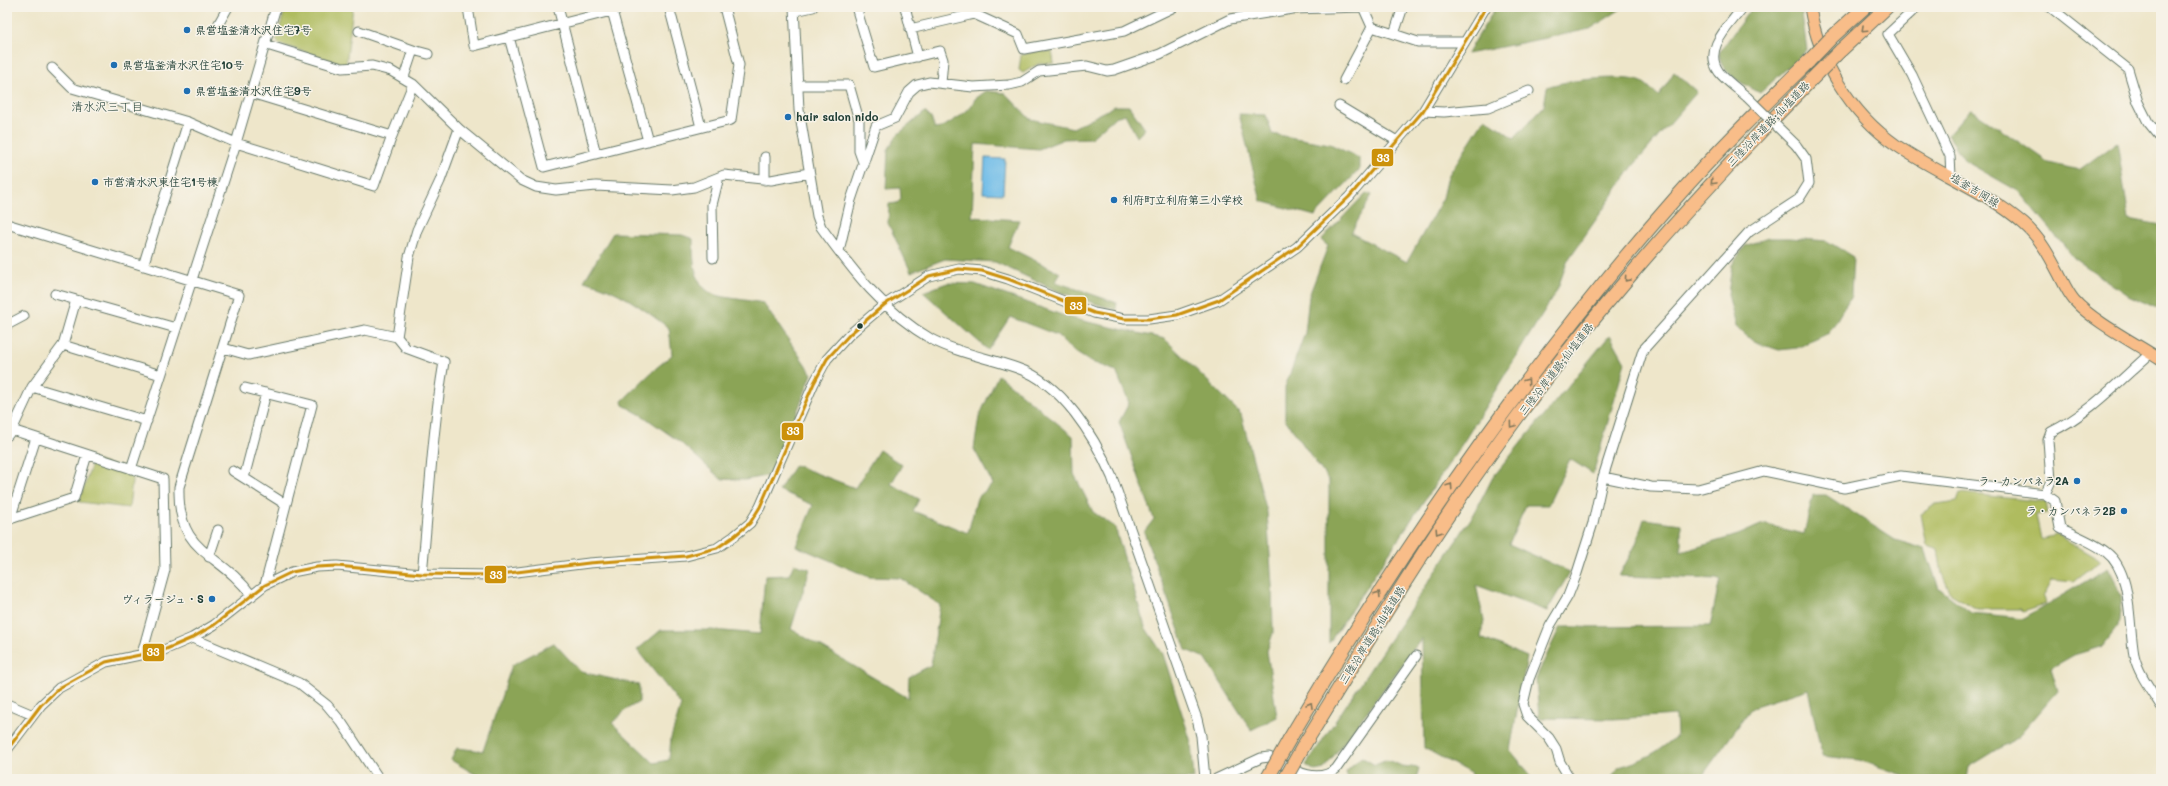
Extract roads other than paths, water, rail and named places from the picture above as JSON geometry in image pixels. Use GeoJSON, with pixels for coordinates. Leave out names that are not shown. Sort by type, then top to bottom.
{"type":"FeatureCollection","features":[{"type":"Feature","properties":{"kind":"highway","name":"三陸沿岸道路;仙塩道路"},"geometry":{"type":"LineString","coordinates":[[1267,779],[1333,665],[1399,562],[1460,471],[1538,366],[1674,199],[1752,116],[1831,38],[1865,7]]}},
{"type":"Feature","properties":{"kind":"highway","name":"三陸沿岸道路;仙塩道路"},"geometry":{"type":"LineString","coordinates":[[1285,779],[1304,745],[1397,595],[1473,478],[1548,376],[1618,289],[1686,210],[1818,73],[1888,7]]}},
{"type":"Feature","properties":{"kind":"main road","name":"塩釜吉岡線"},"geometry":{"type":"LineString","coordinates":[[1810,7],[1813,26],[1825,58],[1839,85],[1872,124],[1895,145],[1951,176],[2009,211],[2043,244],[2073,299],[2088,312],[2161,360]]}},
{"type":"Feature","properties":{"kind":"street"},"geometry":{"type":"LineString","coordinates":[[219,23],[228,7]]}},
{"type":"Feature","properties":{"kind":"street"},"geometry":{"type":"LineString","coordinates":[[131,469],[252,93],[276,7]]}},
{"type":"Feature","properties":{"kind":"street"},"geometry":{"type":"LineString","coordinates":[[468,7],[474,46],[562,24],[612,9],[627,7]]}},
{"type":"Feature","properties":{"kind":"street"},"geometry":{"type":"LineString","coordinates":[[558,7],[596,154]]}},
{"type":"Feature","properties":{"kind":"street"},"geometry":{"type":"LineString","coordinates":[[669,7],[701,127]]}},
{"type":"Feature","properties":{"kind":"street"},"geometry":{"type":"LineString","coordinates":[[510,37],[544,167],[732,120],[739,65],[724,7]]}},
{"type":"Feature","properties":{"kind":"street"},"geometry":{"type":"LineString","coordinates":[[813,7],[795,9],[799,110],[809,173],[821,228],[872,293],[896,316],[932,339],[1030,374],[1065,402],[1086,426],[1098,446],[1112,477],[1187,687],[1201,736],[1205,779]]}},
{"type":"Feature","properties":{"kind":"street"},"geometry":{"type":"LineString","coordinates":[[856,7],[874,67],[940,51],[943,60],[941,83]]}},
{"type":"Feature","properties":{"kind":"street"},"geometry":{"type":"LineString","coordinates":[[905,7],[918,57]]}},
{"type":"Feature","properties":{"kind":"street"},"geometry":{"type":"LineString","coordinates":[[910,29],[974,14],[1018,34],[1024,49],[1124,31],[1174,7]]}},
{"type":"Feature","properties":{"kind":"street"},"geometry":{"type":"LineString","coordinates":[[839,251],[851,200],[876,126],[895,118],[909,92],[916,85],[929,82],[973,87],[1009,85],[1022,82],[1039,71],[1087,66],[1107,71],[1114,70],[1160,54],[1230,19],[1293,8],[1363,7],[1372,28]]}},
{"type":"Feature","properties":{"kind":"street"},"geometry":{"type":"LineString","coordinates":[[7,750],[33,715],[59,688],[106,662],[164,650],[192,638],[214,625],[265,585],[292,572],[317,567],[336,566],[422,574],[493,575],[589,563],[686,556],[717,548],[750,523],[760,507],[814,383],[827,359],[850,334],[884,305],[929,276],[959,269],[982,271],[1008,279],[1094,313],[1124,319],[1149,319],[1178,315],[1198,309],[1219,300],[1297,247],[1349,197],[1423,111],[1486,7]]}},
{"type":"Feature","properties":{"kind":"street"},"geometry":{"type":"LineString","coordinates":[[1570,779],[1560,762],[1556,749],[1549,738],[1528,716],[1523,704],[1529,679],[1550,626],[1568,596],[1577,573],[1593,523],[1603,477],[1644,350],[1749,232],[1799,199],[1809,183],[1806,159],[1796,145],[1719,72],[1713,57],[1718,41],[1743,7]]}},
{"type":"Feature","properties":{"kind":"street"},"geometry":{"type":"LineString","coordinates":[[1917,7],[1888,34],[1912,75],[1950,156],[1951,176]]}},
{"type":"Feature","properties":{"kind":"street"},"geometry":{"type":"LineString","coordinates":[[2050,7],[2128,69],[2141,108],[2148,122],[2161,138]]}},
{"type":"Feature","properties":{"kind":"street"},"geometry":{"type":"LineString","coordinates":[[612,9],[648,141]]}},
{"type":"Feature","properties":{"kind":"street"},"geometry":{"type":"LineString","coordinates":[[1394,34],[1402,10]]}},
{"type":"Feature","properties":{"kind":"street"},"geometry":{"type":"LineString","coordinates":[[1372,28],[1418,42],[1464,42]]}},
{"type":"Feature","properties":{"kind":"street"},"geometry":{"type":"LineString","coordinates":[[1344,80],[1372,28]]}},
{"type":"Feature","properties":{"kind":"street"},"geometry":{"type":"LineString","coordinates":[[359,31],[428,54]]}},
{"type":"Feature","properties":{"kind":"street"},"geometry":{"type":"LineString","coordinates":[[266,45],[342,68],[372,66],[391,71],[413,84],[459,129],[521,180],[536,187],[556,190],[596,186],[672,190],[694,187],[724,175],[765,180],[809,173]]}},
{"type":"Feature","properties":{"kind":"street"},"geometry":{"type":"LineString","coordinates":[[404,78],[413,50]]}},
{"type":"Feature","properties":{"kind":"street"},"geometry":{"type":"LineString","coordinates":[[52,68],[72,88],[188,122],[236,143],[374,186],[413,84]]}},
{"type":"Feature","properties":{"kind":"street"},"geometry":{"type":"LineString","coordinates":[[798,85],[849,85],[859,120],[859,151],[864,165]]}},
{"type":"Feature","properties":{"kind":"street"},"geometry":{"type":"LineString","coordinates":[[1423,111],[1444,112],[1488,108],[1529,91]]}},
{"type":"Feature","properties":{"kind":"street"},"geometry":{"type":"LineString","coordinates":[[252,93],[392,136]]}},
{"type":"Feature","properties":{"kind":"street"},"geometry":{"type":"LineString","coordinates":[[1339,106],[1397,141]]}},
{"type":"Feature","properties":{"kind":"street"},"geometry":{"type":"LineString","coordinates":[[143,266],[188,122]]}},
{"type":"Feature","properties":{"kind":"street"},"geometry":{"type":"LineString","coordinates":[[397,336],[409,257],[417,230],[440,181],[459,129]]}},
{"type":"Feature","properties":{"kind":"street"},"geometry":{"type":"LineString","coordinates":[[765,157],[765,180]]}},
{"type":"Feature","properties":{"kind":"street"},"geometry":{"type":"LineString","coordinates":[[713,258],[712,205],[719,177]]}},
{"type":"Feature","properties":{"kind":"street"},"geometry":{"type":"LineString","coordinates":[[7,224],[239,295],[179,487],[179,506],[184,526],[193,542],[230,570],[252,596]]}},
{"type":"Feature","properties":{"kind":"street"},"geometry":{"type":"LineString","coordinates":[[55,294],[176,328]]}},
{"type":"Feature","properties":{"kind":"street"},"geometry":{"type":"LineString","coordinates":[[76,300],[63,345],[32,387],[9,433],[36,438],[163,479],[165,570],[142,654]]}},
{"type":"Feature","properties":{"kind":"street"},"geometry":{"type":"LineString","coordinates":[[7,325],[24,316]]}},
{"type":"Feature","properties":{"kind":"street"},"geometry":{"type":"LineString","coordinates":[[223,348],[248,355],[365,330],[397,336],[406,348],[444,362],[436,406],[435,438],[422,574]]}},
{"type":"Feature","properties":{"kind":"street"},"geometry":{"type":"LineString","coordinates":[[63,345],[161,375]]}},
{"type":"Feature","properties":{"kind":"street"},"geometry":{"type":"LineString","coordinates":[[2045,494],[2051,481],[2048,440],[2051,432],[2064,426],[2093,404],[2151,354]]}},
{"type":"Feature","properties":{"kind":"street"},"geometry":{"type":"LineString","coordinates":[[32,387],[146,421]]}},
{"type":"Feature","properties":{"kind":"street"},"geometry":{"type":"LineString","coordinates":[[245,388],[312,405],[265,585]]}},
{"type":"Feature","properties":{"kind":"street"},"geometry":{"type":"LineString","coordinates":[[244,478],[266,393]]}},
{"type":"Feature","properties":{"kind":"street"},"geometry":{"type":"LineString","coordinates":[[9,519],[36,438]]}},
{"type":"Feature","properties":{"kind":"street"},"geometry":{"type":"LineString","coordinates":[[9,519],[74,498],[88,455]]}},
{"type":"Feature","properties":{"kind":"street"},"geometry":{"type":"LineString","coordinates":[[233,471],[285,504]]}},
{"type":"Feature","properties":{"kind":"street"},"geometry":{"type":"LineString","coordinates":[[1603,477],[1651,487],[1698,489],[1764,471],[1844,488],[1901,476],[2045,494],[2055,501],[2060,528],[2106,552],[2119,568],[2128,596],[2129,620],[2134,656],[2146,683],[2161,706]]}},
{"type":"Feature","properties":{"kind":"street"},"geometry":{"type":"LineString","coordinates":[[210,556],[218,530]]}},
{"type":"Feature","properties":{"kind":"street"},"geometry":{"type":"LineString","coordinates":[[192,638],[299,683],[314,694],[342,723],[379,779]]}},
{"type":"Feature","properties":{"kind":"street"},"geometry":{"type":"LineString","coordinates":[[1216,779],[1261,758],[1268,757],[1312,777],[1329,776],[1336,769],[1416,656]]}},
{"type":"Feature","properties":{"kind":"street"},"geometry":{"type":"LineString","coordinates":[[7,704],[33,715]]}},
{"type":"Feature","properties":{"kind":"water"},"geometry":{"type":"Polygon","coordinates":[[[985,158],[1005,159],[1003,194],[983,193],[985,158]]]}},
{"type":"Feature","properties":{"kind":"place","name":"県営塩釜清水沢住宅7号"},"geometry":{"type":"Point","coordinates":[187,30]}},
{"type":"Feature","properties":{"kind":"place","name":"県営塩釜清水沢住宅10号"},"geometry":{"type":"Point","coordinates":[114,65]}},
{"type":"Feature","properties":{"kind":"place","name":"県営塩釜清水沢住宅9号"},"geometry":{"type":"Point","coordinates":[187,91]}},
{"type":"Feature","properties":{"kind":"place","name":"hair salon nido"},"geometry":{"type":"Point","coordinates":[788,117]}},
{"type":"Feature","properties":{"kind":"place","name":"市営清水沢東住宅1号棟"},"geometry":{"type":"Point","coordinates":[95,182]}},
{"type":"Feature","properties":{"kind":"place","name":"利府町立利府第三小学校"},"geometry":{"type":"Point","coordinates":[1114,200]}},
{"type":"Feature","properties":{"kind":"place","name":"ラ・カンパネラ2A"},"geometry":{"type":"Point","coordinates":[2077,481]}},
{"type":"Feature","properties":{"kind":"place","name":"ラ・カンパネラ2B"},"geometry":{"type":"Point","coordinates":[2124,511]}},
{"type":"Feature","properties":{"kind":"place","name":"ヴィラージュ・S"},"geometry":{"type":"Point","coordinates":[212,599]}},
{"type":"Feature","properties":{"kind":"district","name":"清水沢三丁目"},"geometry":{"type":"Point","coordinates":[107,107]}}]}
